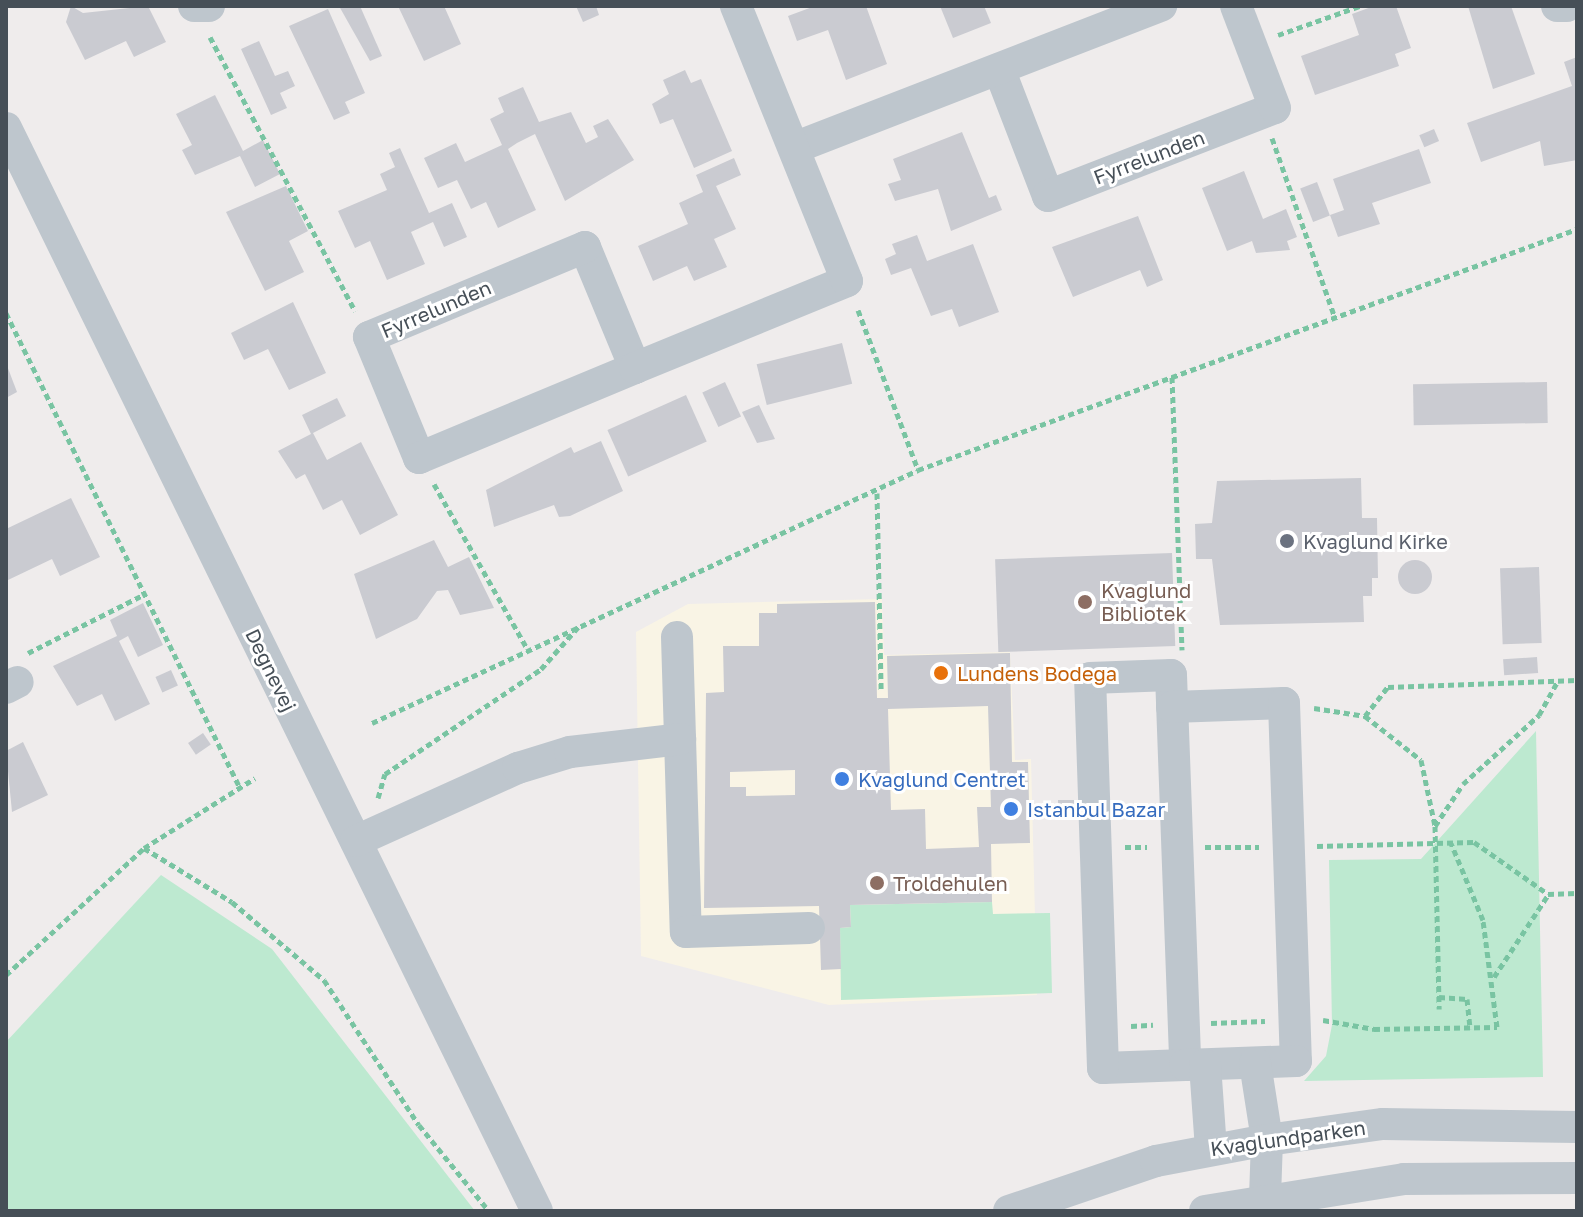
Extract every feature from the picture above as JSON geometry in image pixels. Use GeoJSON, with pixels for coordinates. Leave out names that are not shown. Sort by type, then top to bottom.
{"type":"FeatureCollection","features":[{"type":"Feature","properties":{"kind":"street"},"geometry":{"type":"LineString","coordinates":[[419,458],[847,281],[736,6]]}},
{"type":"Feature","properties":{"kind":"street"},"geometry":{"type":"LineString","coordinates":[[794,148],[1161,6]]}},
{"type":"Feature","properties":{"kind":"street"},"geometry":{"type":"LineString","coordinates":[[1236,6],[1275,108]]}},
{"type":"Feature","properties":{"kind":"street"},"geometry":{"type":"LineString","coordinates":[[1557,6],[1567,6]]}},
{"type":"Feature","properties":{"kind":"street","name":"Fyrrelunden"},"geometry":{"type":"LineString","coordinates":[[999,69],[1048,196],[1275,108]]}},
{"type":"Feature","properties":{"kind":"street","name":"Degnevej"},"geometry":{"type":"LineString","coordinates":[[6,128],[537,1211]]}},
{"type":"Feature","properties":{"kind":"street","name":"Fyrrelunden"},"geometry":{"type":"LineString","coordinates":[[419,458],[369,337],[585,247],[635,368]]}},
{"type":"Feature","properties":{"kind":"street"},"geometry":{"type":"LineString","coordinates":[[677,637],[686,932],[809,928]]}},
{"type":"Feature","properties":{"kind":"street"},"geometry":{"type":"LineString","coordinates":[[1172,707],[1284,703],[1296,1061],[1255,1063],[1195,1065],[1103,1068],[1090,678],[1171,675],[1172,707],[1183,1024],[1195,1065],[1211,1148]]}},
{"type":"Feature","properties":{"kind":"street"},"geometry":{"type":"LineString","coordinates":[[356,841],[518,768],[570,752],[680,739]]}},
{"type":"Feature","properties":{"kind":"street"},"geometry":{"type":"LineString","coordinates":[[1255,1063],[1267,1140],[1265,1196]]}},
{"type":"Feature","properties":{"kind":"street","name":"Kvaglundparken"},"geometry":{"type":"LineString","coordinates":[[1009,1211],[1211,1148],[1383,1124],[1577,1127]]}},
{"type":"Feature","properties":{"kind":"street"},"geometry":{"type":"LineString","coordinates":[[1205,1211],[1265,1196],[1404,1179],[1577,1178]]}},
{"type":"Feature","properties":{"kind":"path"},"geometry":{"type":"LineString","coordinates":[[1251,45],[1360,6]]}},
{"type":"Feature","properties":{"kind":"path"},"geometry":{"type":"LineString","coordinates":[[200,8],[369,337]]}},
{"type":"Feature","properties":{"kind":"path"},"geometry":{"type":"LineString","coordinates":[[1275,108],[1268,127],[1334,315]]}},
{"type":"Feature","properties":{"kind":"path"},"geometry":{"type":"LineString","coordinates":[[372,723],[582,624],[877,493],[918,470],[1334,315],[1577,229]]}},
{"type":"Feature","properties":{"kind":"path"},"geometry":{"type":"LineString","coordinates":[[847,281],[918,470]]}},
{"type":"Feature","properties":{"kind":"path"},"geometry":{"type":"LineString","coordinates":[[6,313],[240,788]]}},
{"type":"Feature","properties":{"kind":"path"},"geometry":{"type":"LineString","coordinates":[[1171,675],[1187,639],[1172,377]]}},
{"type":"Feature","properties":{"kind":"path"},"geometry":{"type":"LineString","coordinates":[[419,458],[528,650]]}},
{"type":"Feature","properties":{"kind":"path"},"geometry":{"type":"LineString","coordinates":[[877,493],[881,691]]}},
{"type":"Feature","properties":{"kind":"path"},"geometry":{"type":"LineString","coordinates":[[12,685],[20,657],[145,594]]}},
{"type":"Feature","properties":{"kind":"path"},"geometry":{"type":"LineString","coordinates":[[385,774],[541,669],[582,624]]}},
{"type":"Feature","properties":{"kind":"path"},"geometry":{"type":"LineString","coordinates":[[1365,716],[1388,687],[1577,680]]}},
{"type":"Feature","properties":{"kind":"path"},"geometry":{"type":"LineString","coordinates":[[1435,826],[1463,784],[1539,715],[1558,681]]}},
{"type":"Feature","properties":{"kind":"path"},"geometry":{"type":"LineString","coordinates":[[1284,703],[1365,716],[1421,760],[1435,826],[1439,1009]]}},
{"type":"Feature","properties":{"kind":"path"},"geometry":{"type":"LineString","coordinates":[[6,975],[144,848],[255,778]]}},
{"type":"Feature","properties":{"kind":"path"},"geometry":{"type":"LineString","coordinates":[[1096,847],[1288,847],[1474,842],[1548,894],[1577,893]]}},
{"type":"Feature","properties":{"kind":"path"},"geometry":{"type":"LineString","coordinates":[[1102,1028],[1294,1020],[1470,1029],[1497,1027],[1494,978],[1483,920],[1451,843]]}},
{"type":"Feature","properties":{"kind":"path"},"geometry":{"type":"LineString","coordinates":[[144,848],[232,902],[324,980],[419,1125],[489,1211]]}},
{"type":"Feature","properties":{"kind":"path"},"geometry":{"type":"LineString","coordinates":[[1494,978],[1548,894]]}},
{"type":"Feature","properties":{"kind":"path"},"geometry":{"type":"LineString","coordinates":[[1439,997],[1467,999],[1470,1029]]}},
{"type":"Feature","properties":{"kind":"shaded area"},"geometry":{"type":"Polygon","coordinates":[[[882,599],[884,655],[1010,652],[1015,760],[1031,759],[1037,995],[829,1005],[641,956],[636,632],[688,604],[882,599]]]}},
{"type":"Feature","properties":{"kind":"green space"},"geometry":{"type":"Polygon","coordinates":[[[1536,731],[1543,1077],[1304,1081],[1326,1056],[1332,1025],[1329,860],[1421,859],[1536,731]]]}},
{"type":"Feature","properties":{"kind":"green space"},"geometry":{"type":"Polygon","coordinates":[[[161,875],[272,949],[475,1211],[6,1211],[6,1042],[161,875]]]}},
{"type":"Feature","properties":{"kind":"green space"},"geometry":{"type":"Polygon","coordinates":[[[992,902],[993,914],[1050,913],[1052,993],[841,1000],[840,928],[851,927],[850,905],[992,902]]]}},
{"type":"Feature","properties":{"kind":"building"},"geometry":{"type":"Polygon","coordinates":[[[71,6],[83,13],[148,6],[166,42],[134,57],[126,41],[85,60],[66,22],[71,6]]]}},
{"type":"Feature","properties":{"kind":"building"},"geometry":{"type":"Polygon","coordinates":[[[339,6],[360,6],[382,56],[370,61],[339,6]]]}},
{"type":"Feature","properties":{"kind":"building"},"geometry":{"type":"Polygon","coordinates":[[[398,6],[444,6],[461,44],[424,61],[398,6]]]}},
{"type":"Feature","properties":{"kind":"building"},"geometry":{"type":"Polygon","coordinates":[[[576,6],[596,6],[599,15],[583,22],[576,6]]]}},
{"type":"Feature","properties":{"kind":"building"},"geometry":{"type":"Polygon","coordinates":[[[815,6],[866,6],[887,64],[846,80],[828,30],[797,41],[788,16],[815,6]]]}},
{"type":"Feature","properties":{"kind":"building"},"geometry":{"type":"Polygon","coordinates":[[[940,6],[984,6],[991,23],[953,38],[940,6]]]}},
{"type":"Feature","properties":{"kind":"building"},"geometry":{"type":"Polygon","coordinates":[[[1374,6],[1396,6],[1411,48],[1395,54],[1399,66],[1315,95],[1301,56],[1359,35],[1352,14],[1374,6]]]}},
{"type":"Feature","properties":{"kind":"building"},"geometry":{"type":"Polygon","coordinates":[[[1468,6],[1511,6],[1535,74],[1493,89],[1468,6]]]}},
{"type":"Feature","properties":{"kind":"building"},"geometry":{"type":"Polygon","coordinates":[[[328,9],[365,93],[345,102],[350,113],[334,120],[289,26],[328,9]]]}},
{"type":"Feature","properties":{"kind":"building"},"geometry":{"type":"Polygon","coordinates":[[[259,41],[275,76],[288,71],[295,86],[280,93],[287,108],[271,115],[241,49],[259,41]]]}},
{"type":"Feature","properties":{"kind":"building"},"geometry":{"type":"Polygon","coordinates":[[[1577,57],[1577,160],[1544,166],[1540,141],[1481,162],[1467,123],[1572,86],[1564,62],[1577,57]]]}},
{"type":"Feature","properties":{"kind":"building"},"geometry":{"type":"Polygon","coordinates":[[[685,70],[691,83],[701,79],[732,151],[694,168],[673,119],[660,124],[652,104],[669,94],[663,80],[685,70]]]}},
{"type":"Feature","properties":{"kind":"building"},"geometry":{"type":"Polygon","coordinates":[[[523,87],[539,122],[571,112],[586,143],[598,137],[593,126],[608,119],[634,160],[565,201],[535,134],[517,143],[508,149],[536,210],[498,228],[486,202],[471,209],[457,180],[438,188],[424,158],[456,143],[465,162],[502,145],[490,119],[504,112],[498,98],[523,87]]]}},
{"type":"Feature","properties":{"kind":"building"},"geometry":{"type":"Polygon","coordinates":[[[215,95],[243,151],[263,140],[280,174],[255,187],[240,156],[195,175],[182,150],[192,145],[176,114],[215,95]]]}},
{"type":"Feature","properties":{"kind":"building"},"geometry":{"type":"Polygon","coordinates":[[[1434,129],[1439,141],[1424,147],[1419,135],[1434,129]]]}},
{"type":"Feature","properties":{"kind":"building"},"geometry":{"type":"Polygon","coordinates":[[[962,132],[989,198],[996,195],[1002,210],[951,231],[938,189],[895,201],[888,184],[901,180],[893,159],[962,132]]]}},
{"type":"Feature","properties":{"kind":"building"},"geometry":{"type":"Polygon","coordinates":[[[400,148],[429,213],[452,203],[467,237],[444,247],[433,222],[411,232],[425,264],[387,280],[370,241],[355,248],[338,211],[387,190],[380,174],[395,167],[389,153],[400,148]]]}},
{"type":"Feature","properties":{"kind":"building"},"geometry":{"type":"Polygon","coordinates":[[[1419,149],[1431,183],[1372,203],[1380,224],[1338,237],[1330,215],[1344,210],[1333,179],[1419,149]]]}},
{"type":"Feature","properties":{"kind":"building"},"geometry":{"type":"Polygon","coordinates":[[[734,158],[741,175],[716,186],[736,229],[714,239],[727,267],[694,281],[687,266],[653,281],[638,246],[688,224],[679,203],[703,192],[696,175],[734,158]]]}},
{"type":"Feature","properties":{"kind":"building"},"geometry":{"type":"Polygon","coordinates":[[[1244,171],[1263,219],[1286,209],[1297,237],[1287,241],[1290,250],[1256,253],[1252,241],[1227,251],[1202,188],[1244,171]]]}},
{"type":"Feature","properties":{"kind":"building"},"geometry":{"type":"Polygon","coordinates":[[[1317,182],[1330,216],[1313,222],[1300,188],[1317,182]]]}},
{"type":"Feature","properties":{"kind":"building"},"geometry":{"type":"Polygon","coordinates":[[[286,186],[308,231],[289,241],[304,272],[265,291],[226,212],[286,186]]]}},
{"type":"Feature","properties":{"kind":"building"},"geometry":{"type":"Polygon","coordinates":[[[1138,216],[1163,280],[1147,287],[1140,270],[1073,297],[1052,247],[1138,216]]]}},
{"type":"Feature","properties":{"kind":"building"},"geometry":{"type":"Polygon","coordinates":[[[917,235],[927,261],[973,244],[999,312],[959,327],[952,309],[931,316],[911,268],[891,275],[885,259],[896,254],[892,244],[917,235]]]}},
{"type":"Feature","properties":{"kind":"building"},"geometry":{"type":"Polygon","coordinates":[[[293,302],[326,373],[289,390],[268,349],[244,360],[231,333],[293,302]]]}},
{"type":"Feature","properties":{"kind":"building"},"geometry":{"type":"Polygon","coordinates":[[[842,343],[852,384],[767,405],[757,364],[842,343]]]}},
{"type":"Feature","properties":{"kind":"building"},"geometry":{"type":"Polygon","coordinates":[[[6,363],[17,392],[6,398],[6,363]]]}},
{"type":"Feature","properties":{"kind":"building"},"geometry":{"type":"Polygon","coordinates":[[[725,382],[741,416],[718,427],[702,393],[725,382]]]}},
{"type":"Feature","properties":{"kind":"building"},"geometry":{"type":"Polygon","coordinates":[[[1547,382],[1548,423],[1414,425],[1413,384],[1547,382]]]}},
{"type":"Feature","properties":{"kind":"building"},"geometry":{"type":"Polygon","coordinates":[[[686,395],[707,442],[628,477],[607,430],[686,395]]]}},
{"type":"Feature","properties":{"kind":"building"},"geometry":{"type":"Polygon","coordinates":[[[337,398],[346,416],[313,433],[327,460],[361,442],[398,515],[360,535],[342,500],[323,510],[305,474],[296,479],[278,451],[311,434],[302,415],[337,398]]]}},
{"type":"Feature","properties":{"kind":"building"},"geometry":{"type":"Polygon","coordinates":[[[759,405],[775,439],[757,443],[742,412],[759,405]]]}},
{"type":"Feature","properties":{"kind":"building"},"geometry":{"type":"Polygon","coordinates":[[[601,441],[623,491],[570,516],[559,517],[554,505],[494,527],[486,490],[571,447],[574,453],[601,441]]]}},
{"type":"Feature","properties":{"kind":"building","name":"Kvaglund Kirke"},"geometry":{"type":"Polygon","coordinates":[[[1361,478],[1362,518],[1377,518],[1378,578],[1372,578],[1372,596],[1363,596],[1364,622],[1220,625],[1212,559],[1196,559],[1195,524],[1212,523],[1217,481],[1361,478]]]}},
{"type":"Feature","properties":{"kind":"building"},"geometry":{"type":"Polygon","coordinates":[[[71,498],[100,557],[60,576],[52,559],[8,580],[6,529],[71,498]]]}},
{"type":"Feature","properties":{"kind":"building"},"geometry":{"type":"Polygon","coordinates":[[[434,540],[448,567],[469,557],[494,608],[460,615],[448,590],[437,591],[417,619],[376,639],[354,574],[434,540]]]}},
{"type":"Feature","properties":{"kind":"building","name":"Kvaglund Bibliotek"},"geometry":{"type":"Polygon","coordinates":[[[1172,553],[1175,646],[998,652],[995,559],[1172,553]]]}},
{"type":"Feature","properties":{"kind":"building"},"geometry":{"type":"Polygon","coordinates":[[[1415,560],[1427,565],[1432,577],[1427,589],[1415,594],[1403,589],[1398,577],[1403,565],[1415,560]]]}},
{"type":"Feature","properties":{"kind":"building"},"geometry":{"type":"Polygon","coordinates":[[[1539,567],[1542,643],[1503,644],[1500,568],[1539,567]]]}},
{"type":"Feature","properties":{"kind":"building","name":"Kvaglund Centret"},"geometry":{"type":"Polygon","coordinates":[[[875,602],[877,698],[888,698],[887,656],[1010,653],[1012,762],[1028,762],[1030,843],[991,844],[992,902],[850,905],[851,927],[840,928],[841,969],[821,970],[819,906],[704,908],[706,693],[724,692],[723,646],[759,646],[759,613],[777,613],[777,604],[875,602]],[[988,706],[888,709],[891,810],[925,809],[926,849],[979,847],[977,807],[991,807],[988,706]],[[795,770],[730,772],[730,787],[746,787],[746,796],[795,795],[795,770]]]}},
{"type":"Feature","properties":{"kind":"building"},"geometry":{"type":"Polygon","coordinates":[[[143,603],[163,645],[138,657],[128,636],[119,641],[150,704],[115,721],[102,694],[77,706],[53,666],[117,636],[110,620],[143,603]]]}},
{"type":"Feature","properties":{"kind":"building"},"geometry":{"type":"Polygon","coordinates":[[[1537,657],[1538,673],[1504,675],[1503,659],[1537,657]]]}},
{"type":"Feature","properties":{"kind":"building"},"geometry":{"type":"Polygon","coordinates":[[[171,670],[178,686],[162,692],[155,677],[171,670]]]}},
{"type":"Feature","properties":{"kind":"building"},"geometry":{"type":"Polygon","coordinates":[[[203,733],[211,745],[196,755],[188,743],[203,733]]]}},
{"type":"Feature","properties":{"kind":"building"},"geometry":{"type":"Polygon","coordinates":[[[23,742],[48,795],[12,812],[6,751],[23,742]]]}},
{"type":"Feature","properties":{"kind":"building"},"geometry":{"type":"Polygon","coordinates":[[[1058,800],[1080,800],[1080,811],[1058,811],[1058,800]]]}},
{"type":"Feature","properties":{"kind":"place","name":"Kvaglund Kirke"},"geometry":{"type":"Point","coordinates":[1287,541]}},
{"type":"Feature","properties":{"kind":"place","name":"Kvaglund Bibliotek"},"geometry":{"type":"Point","coordinates":[1085,602]}},
{"type":"Feature","properties":{"kind":"place","name":"Lundens Bodega"},"geometry":{"type":"Point","coordinates":[941,673]}},
{"type":"Feature","properties":{"kind":"place","name":"Kvaglund Centret"},"geometry":{"type":"Point","coordinates":[842,779]}},
{"type":"Feature","properties":{"kind":"place","name":"Istanbul Bazar"},"geometry":{"type":"Point","coordinates":[1011,809]}},
{"type":"Feature","properties":{"kind":"place","name":"Troldehulen"},"geometry":{"type":"Point","coordinates":[877,883]}}]}
